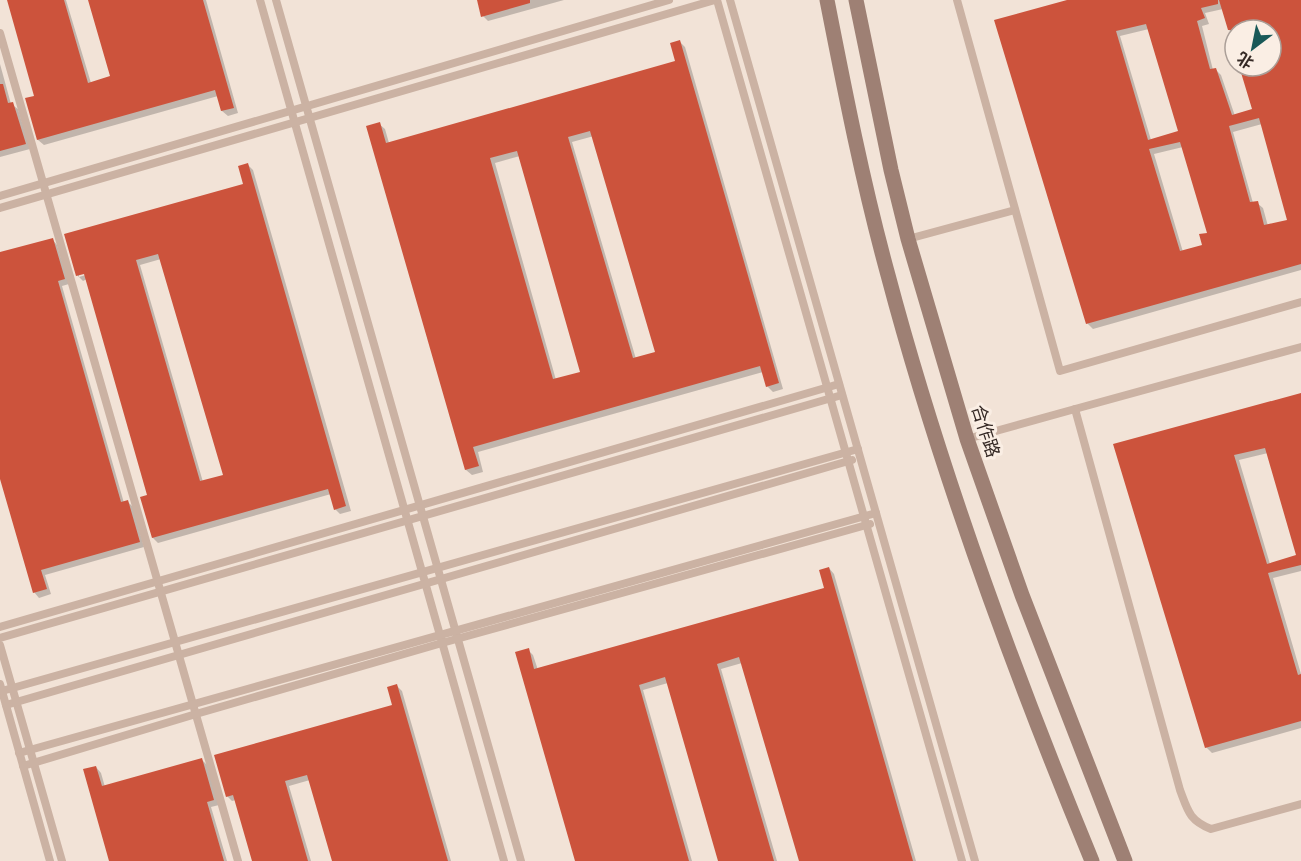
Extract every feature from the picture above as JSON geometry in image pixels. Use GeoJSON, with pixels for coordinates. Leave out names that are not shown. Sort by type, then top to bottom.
{"type":"FeatureCollection","features":[{"type":"Feature","properties":{"kind":"main road"},"geometry":{"type":"LineString","coordinates":[[827,0],[850,121],[888,275],[939,449],[999,626],[1092,861]]}},
{"type":"Feature","properties":{"kind":"main road","name":"合作路"},"geometry":{"type":"LineString","coordinates":[[856,0],[891,170],[908,239],[968,439],[1022,594],[1125,861]]}},
{"type":"Feature","properties":{"kind":"lane"},"geometry":{"type":"LineString","coordinates":[[260,0],[504,861]]}},
{"type":"Feature","properties":{"kind":"lane"},"geometry":{"type":"LineString","coordinates":[[276,0],[521,861]]}},
{"type":"Feature","properties":{"kind":"lane"},"geometry":{"type":"LineString","coordinates":[[0,196],[669,0]]}},
{"type":"Feature","properties":{"kind":"lane"},"geometry":{"type":"LineString","coordinates":[[0,208],[716,0],[962,861]]}},
{"type":"Feature","properties":{"kind":"lane"},"geometry":{"type":"LineString","coordinates":[[730,0],[975,861]]}},
{"type":"Feature","properties":{"kind":"lane"},"geometry":{"type":"LineString","coordinates":[[957,0],[1060,371],[1301,302]]}},
{"type":"Feature","properties":{"kind":"lane"},"geometry":{"type":"LineString","coordinates":[[0,33],[238,861]]}},
{"type":"Feature","properties":{"kind":"lane"},"geometry":{"type":"LineString","coordinates":[[908,239],[1015,210]]}},
{"type":"Feature","properties":{"kind":"lane"},"geometry":{"type":"LineString","coordinates":[[968,439],[1301,346]]}},
{"type":"Feature","properties":{"kind":"lane"},"geometry":{"type":"LineString","coordinates":[[0,627],[839,384]]}},
{"type":"Feature","properties":{"kind":"lane"},"geometry":{"type":"LineString","coordinates":[[0,638],[842,395]]}},
{"type":"Feature","properties":{"kind":"lane"},"geometry":{"type":"LineString","coordinates":[[1075,409],[1180,790],[1190,815],[1199,824],[1211,829],[1301,804]]}},
{"type":"Feature","properties":{"kind":"lane"},"geometry":{"type":"LineString","coordinates":[[50,861],[1,688],[12,688],[422,572],[859,453]]}},
{"type":"Feature","properties":{"kind":"lane"},"geometry":{"type":"LineString","coordinates":[[6,705],[440,579],[847,456]]}},
{"type":"Feature","properties":{"kind":"lane"},"geometry":{"type":"LineString","coordinates":[[456,635],[876,513]]}},
{"type":"Feature","properties":{"kind":"lane"},"geometry":{"type":"LineString","coordinates":[[20,753],[193,704],[879,522]]}},
{"type":"Feature","properties":{"kind":"lane"},"geometry":{"type":"LineString","coordinates":[[23,766],[441,639]]}},
{"type":"Feature","properties":{"kind":"lane"},"geometry":{"type":"LineString","coordinates":[[0,645],[62,861]]}},
{"type":"Feature","properties":{"kind":"building"},"geometry":{"type":"Polygon","coordinates":[[[7,0],[64,0],[88,83],[110,76],[88,0],[203,0],[234,108],[221,111],[215,90],[37,140],[25,98],[34,96],[7,0]]]}},
{"type":"Feature","properties":{"kind":"building"},"geometry":{"type":"Polygon","coordinates":[[[477,0],[530,0],[530,3],[481,17],[477,0]]]}},
{"type":"Feature","properties":{"kind":"building"},"geometry":{"type":"Polygon","coordinates":[[[1067,0],[1218,0],[1218,4],[1201,8],[1205,18],[1197,21],[1210,69],[1216,68],[1232,115],[1252,109],[1243,78],[1283,78],[1283,18],[1224,18],[1219,0],[1301,0],[1301,264],[1086,324],[994,20],[1067,0]],[[1146,24],[1116,31],[1148,140],[1178,131],[1146,24]],[[1259,118],[1229,126],[1250,202],[1258,201],[1264,225],[1287,220],[1259,118]],[[1180,142],[1149,149],[1180,251],[1202,245],[1199,234],[1207,233],[1180,142]]]}},
{"type":"Feature","properties":{"kind":"building"},"geometry":{"type":"Polygon","coordinates":[[[680,40],[779,383],[766,387],[760,366],[473,447],[479,466],[465,470],[366,126],[380,122],[386,143],[675,61],[670,43],[680,40]],[[590,131],[568,137],[633,358],[655,352],[590,131]],[[517,151],[490,158],[553,379],[580,372],[517,151]]]}},
{"type":"Feature","properties":{"kind":"building"},"geometry":{"type":"Polygon","coordinates":[[[0,84],[3,84],[8,103],[13,102],[26,144],[0,151],[0,84]]]}},
{"type":"Feature","properties":{"kind":"building"},"geometry":{"type":"Polygon","coordinates":[[[248,163],[346,506],[334,510],[328,489],[152,538],[140,497],[147,495],[84,274],[76,276],[64,234],[243,184],[238,166],[248,163]],[[158,254],[136,260],[200,481],[223,475],[158,254]]]}},
{"type":"Feature","properties":{"kind":"building"},"geometry":{"type":"Polygon","coordinates":[[[53,238],[65,279],[58,281],[121,502],[128,500],[140,542],[41,570],[47,589],[33,593],[0,479],[0,252],[53,238]]]}},
{"type":"Feature","properties":{"kind":"building"},"geometry":{"type":"Polygon","coordinates":[[[1301,393],[1301,565],[1268,573],[1298,675],[1301,674],[1301,721],[1205,748],[1113,444],[1301,393]],[[1265,448],[1234,455],[1267,564],[1296,555],[1265,448]]]}},
{"type":"Feature","properties":{"kind":"building"},"geometry":{"type":"Polygon","coordinates":[[[829,567],[913,861],[799,861],[739,657],[717,664],[774,861],[718,861],[665,677],[639,685],[689,861],[575,861],[515,652],[529,648],[534,669],[824,588],[819,570],[829,567]]]}},
{"type":"Feature","properties":{"kind":"building"},"geometry":{"type":"Polygon","coordinates":[[[397,684],[448,861],[332,861],[307,775],[285,781],[308,861],[252,861],[233,795],[226,797],[214,755],[392,705],[387,687],[397,684]]]}},
{"type":"Feature","properties":{"kind":"building"},"geometry":{"type":"Polygon","coordinates":[[[202,758],[214,800],[207,802],[224,861],[109,861],[83,769],[96,766],[102,786],[202,758]]]}}]}
